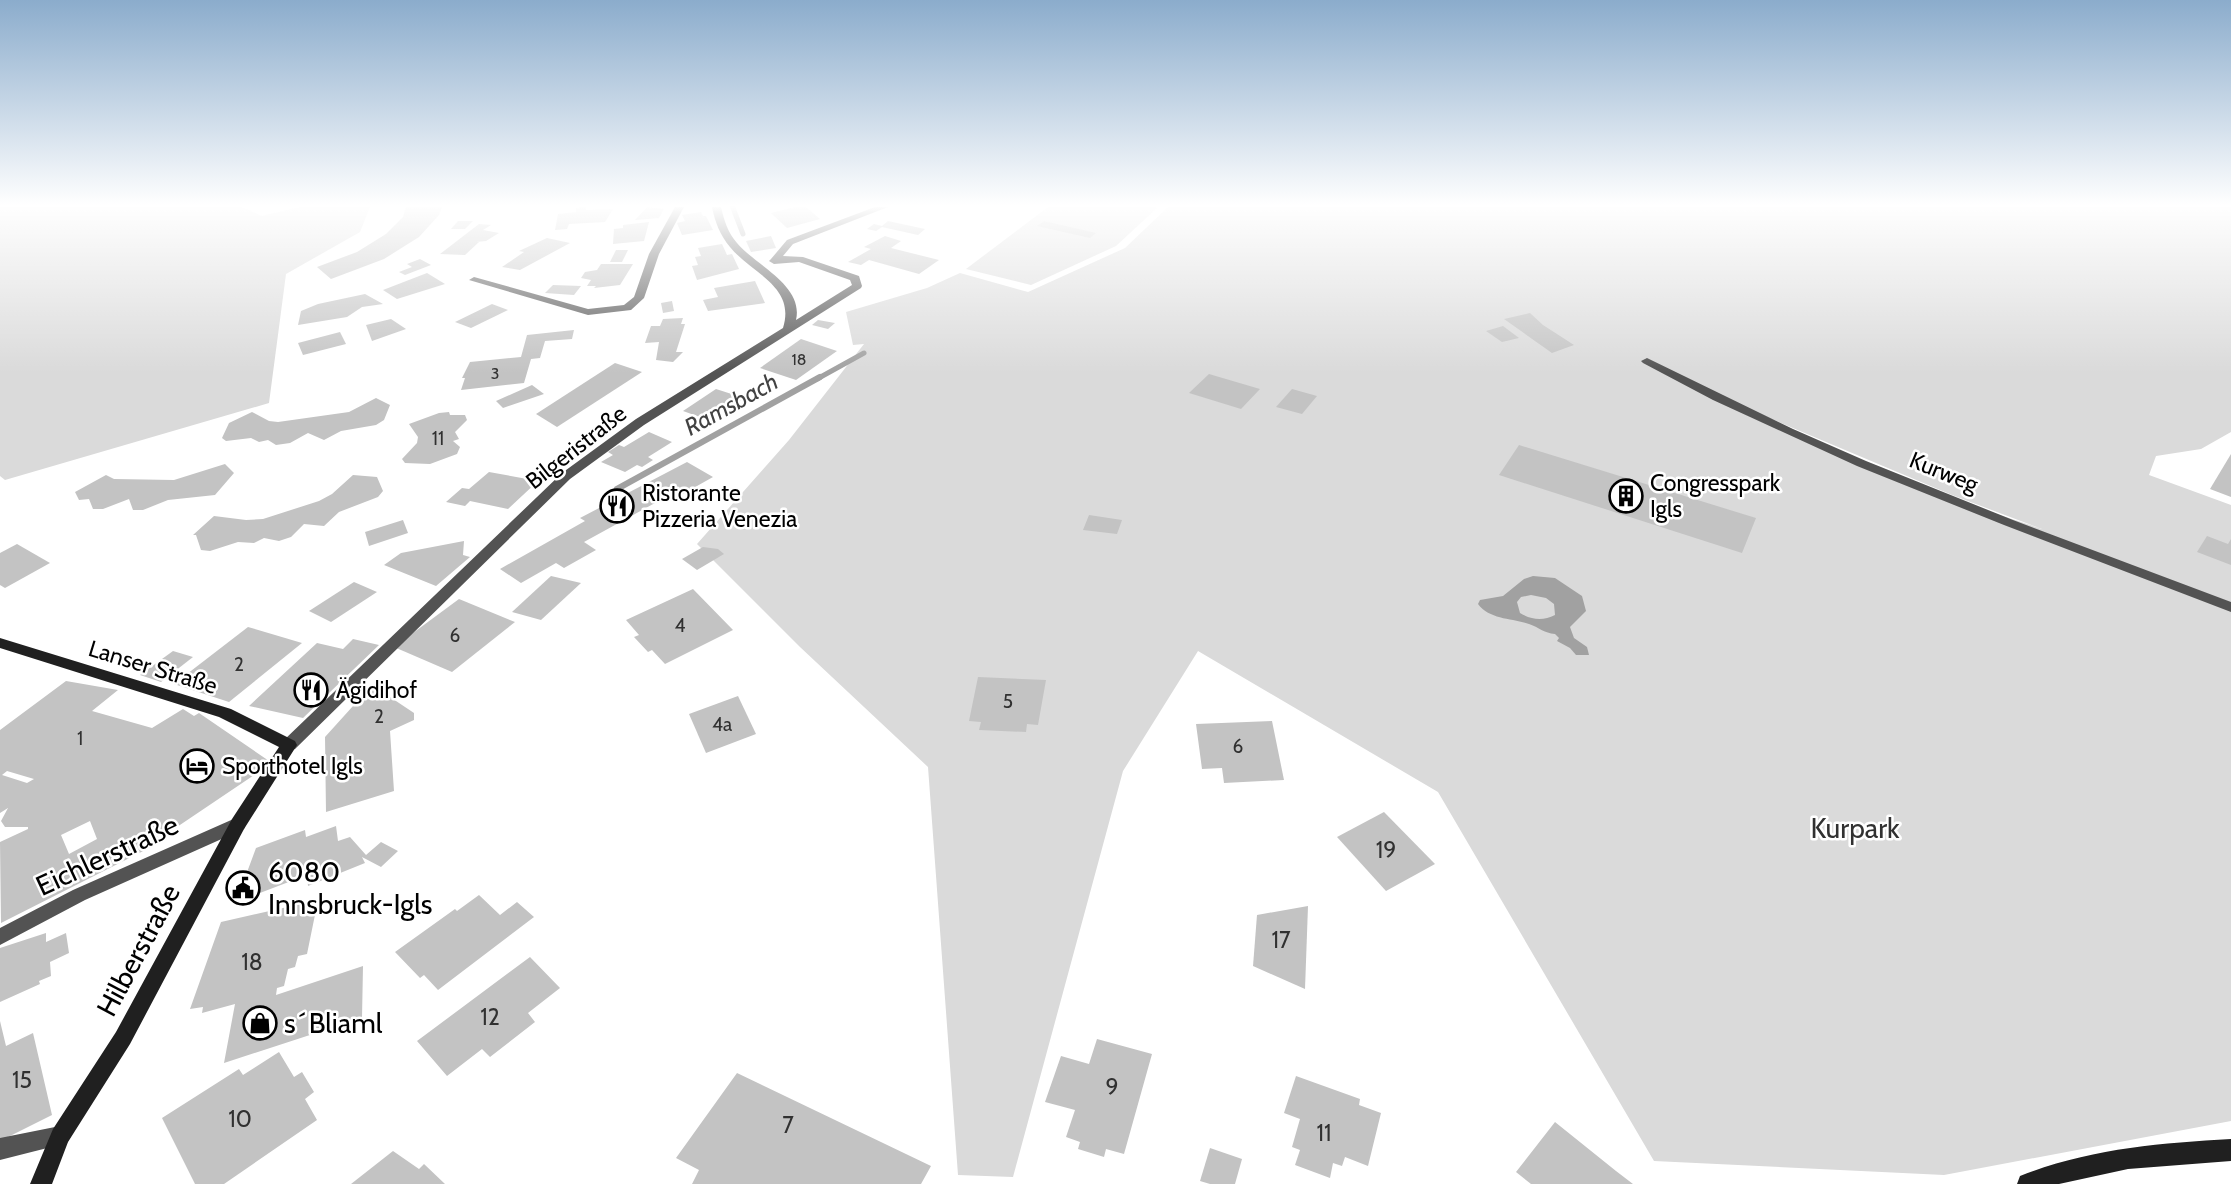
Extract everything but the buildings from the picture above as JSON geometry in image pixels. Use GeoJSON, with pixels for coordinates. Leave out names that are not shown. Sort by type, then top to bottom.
{"type":"FeatureCollection","features":[{"type":"Feature","properties":{"kind":"main road","name":"Lanser Straße"},"geometry":{"type":"LineString","coordinates":[[0,643],[225,713],[289,745]]}},
{"type":"Feature","properties":{"kind":"main road","name":"Hilberstraße"},"geometry":{"type":"LineString","coordinates":[[41,1184],[60,1136],[135,1017],[238,824],[289,745]]}},
{"type":"Feature","properties":{"kind":"main road"},"geometry":{"type":"LineString","coordinates":[[2028,1184],[2086,1166],[2182,1153],[2231,1150]]}},
{"type":"Feature","properties":{"kind":"street"},"geometry":{"type":"LineString","coordinates":[[474,280],[588,312],[627,308],[639,298],[651,262]]}},
{"type":"Feature","properties":{"kind":"street"},"geometry":{"type":"LineString","coordinates":[[753,262],[776,281],[791,308],[792,318],[788,328]]}},
{"type":"Feature","properties":{"kind":"street"},"geometry":{"type":"LineString","coordinates":[[760,268],[771,262]]}},
{"type":"Feature","properties":{"kind":"street","name":"Bilgeristraße"},"geometry":{"type":"LineString","coordinates":[[289,745],[558,483],[640,422],[857,286],[855,278],[807,262]]}},
{"type":"Feature","properties":{"kind":"street","name":"Kurweg"},"geometry":{"type":"LineString","coordinates":[[1647,361],[1709,395],[1785,430],[2231,607]]}},
{"type":"Feature","properties":{"kind":"street","name":"Eichlerstraße"},"geometry":{"type":"LineString","coordinates":[[0,937],[79,895],[238,824]]}},
{"type":"Feature","properties":{"kind":"street"},"geometry":{"type":"LineString","coordinates":[[0,1149],[60,1136]]}},
{"type":"Feature","properties":{"kind":"green space"},"geometry":{"type":"Polygon","coordinates":[[[0,262],[307,262],[286,274],[269,403],[5,480],[0,476],[0,262]]]}},
{"type":"Feature","properties":{"kind":"green space"},"geometry":{"type":"Polygon","coordinates":[[[975,262],[1081,262],[1031,285],[966,269],[975,262]]]}},
{"type":"Feature","properties":{"kind":"green space","name":"Kurpark"},"geometry":{"type":"Polygon","coordinates":[[[1094,262],[2231,262],[2231,432],[2201,449],[2156,456],[2149,475],[2231,505],[2231,1121],[1944,1175],[1654,1161],[1438,792],[1198,651],[1123,771],[1013,1177],[958,1175],[928,767],[800,647],[697,544],[789,440],[864,344],[853,345],[846,312],[927,288],[960,273],[1028,292],[1094,262]],[[1665,374],[1753,418],[1915,487],[2042,529],[1952,495],[1665,374]]]}},
{"type":"Feature","properties":{"kind":"shaded area"},"geometry":{"type":"Polygon","coordinates":[[[1533,576],[1555,578],[1582,596],[1586,611],[1570,627],[1574,638],[1587,647],[1589,655],[1576,655],[1557,641],[1559,638],[1555,634],[1529,624],[1495,616],[1478,604],[1480,600],[1503,596],[1524,579],[1533,576]],[[1531,595],[1521,597],[1517,602],[1520,613],[1538,619],[1555,615],[1554,604],[1546,598],[1531,595]]]}},
{"type":"Feature","properties":{"kind":"waterway","name":"Ramsbach"},"geometry":{"type":"LineString","coordinates":[[817,379],[864,353]]}},
{"type":"Feature","properties":{"kind":"waterway","name":"Ramsbach"},"geometry":{"type":"LineString","coordinates":[[617,489],[820,377]]}},
{"type":"Feature","properties":{"kind":"place","name":"Congresspark Igls"},"geometry":{"type":"Point","coordinates":[1626,496]}},
{"type":"Feature","properties":{"kind":"place","name":"Ristorante Pizzeria Venezia"},"geometry":{"type":"Point","coordinates":[617,506]}},
{"type":"Feature","properties":{"kind":"place","name":"Ägidihof"},"geometry":{"type":"Point","coordinates":[311,690]}},
{"type":"Feature","properties":{"kind":"place","name":"Sporthotel Igls"},"geometry":{"type":"Point","coordinates":[197,766]}},
{"type":"Feature","properties":{"kind":"place","name":"6080 Innsbruck-Igls"},"geometry":{"type":"Point","coordinates":[243,888]}},
{"type":"Feature","properties":{"kind":"place","name":"s´Bliaml"},"geometry":{"type":"Point","coordinates":[260,1023]}}]}
